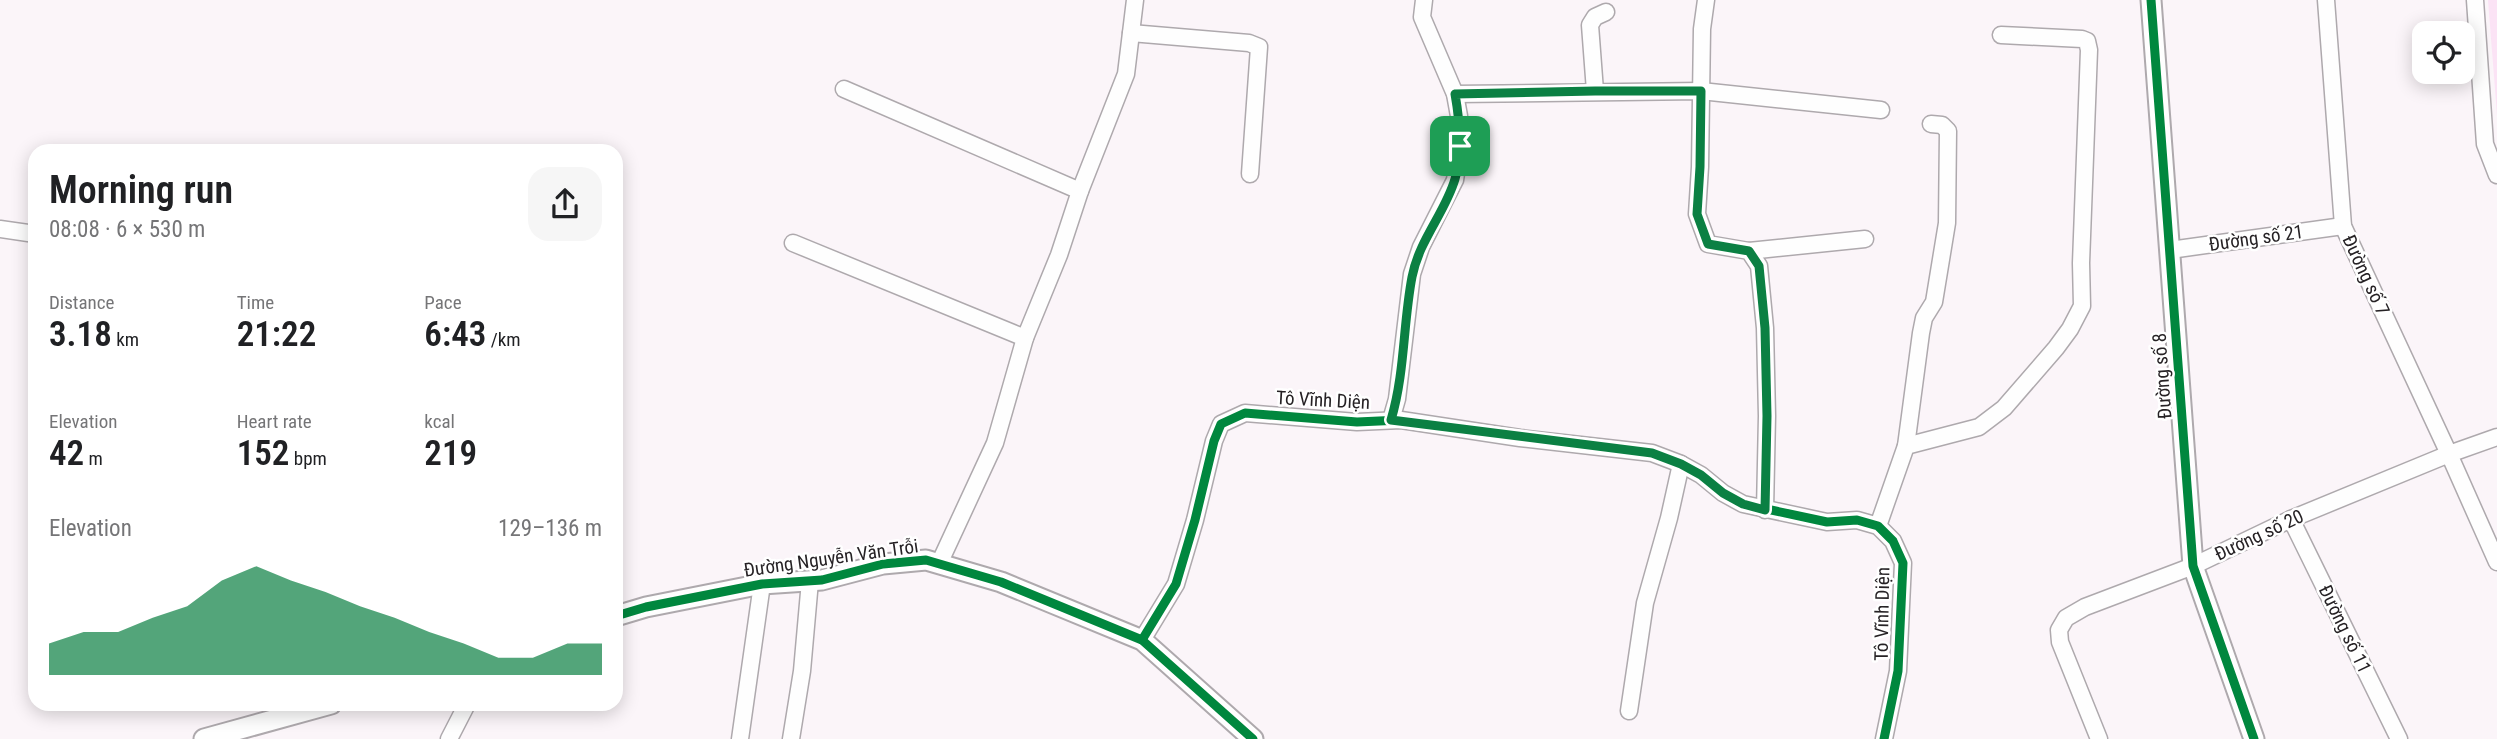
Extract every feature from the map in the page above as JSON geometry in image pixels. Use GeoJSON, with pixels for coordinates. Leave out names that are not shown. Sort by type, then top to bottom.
{"type":"FeatureCollection","features":[{"type":"Feature","properties":{"kind":"street"},"geometry":{"type":"LineString","coordinates":[[939,564],[995,443],[1025,338],[1126,74],[1135,0]]}},
{"type":"Feature","properties":{"kind":"street"},"geometry":{"type":"LineString","coordinates":[[1391,420],[1397,399],[1412,274],[1421,247],[1455,180],[1460,146],[1455,94],[1422,17],[1424,0]]}},
{"type":"Feature","properties":{"kind":"street"},"geometry":{"type":"LineString","coordinates":[[1706,0],[1702,29],[1697,214],[1708,244],[1749,251],[1865,239]]}},
{"type":"Feature","properties":{"kind":"street","name":"Đường số 8"},"geometry":{"type":"LineString","coordinates":[[2151,0],[2193,566],[2254,739]]}},
{"type":"Feature","properties":{"kind":"street","name":"Đường số 7"},"geometry":{"type":"LineString","coordinates":[[2326,0],[2343,226],[2497,562]]}},
{"type":"Feature","properties":{"kind":"street"},"geometry":{"type":"LineString","coordinates":[[2475,0],[2485,144],[2497,175]]}},
{"type":"Feature","properties":{"kind":"street"},"geometry":{"type":"LineString","coordinates":[[1595,91],[1590,25],[1595,17],[1606,12]]}},
{"type":"Feature","properties":{"kind":"street"},"geometry":{"type":"LineString","coordinates":[[1131,33],[1257,45],[1259,53],[1250,174]]}},
{"type":"Feature","properties":{"kind":"street"},"geometry":{"type":"LineString","coordinates":[[1906,446],[1979,427],[2004,408],[2056,348],[2082,306],[2081,263],[2089,50],[2087,41],[2082,38],[2001,35]]}},
{"type":"Feature","properties":{"kind":"street"},"geometry":{"type":"LineString","coordinates":[[844,89],[1080,191]]}},
{"type":"Feature","properties":{"kind":"street"},"geometry":{"type":"LineString","coordinates":[[1455,94],[1701,91],[1881,110]]}},
{"type":"Feature","properties":{"kind":"street"},"geometry":{"type":"LineString","coordinates":[[1878,526],[1906,446],[1921,333],[1924,318],[1934,302],[1947,223],[1948,131],[1942,125],[1931,124]]}},
{"type":"Feature","properties":{"kind":"street","name":"Đường số 21"},"geometry":{"type":"LineString","coordinates":[[2170,250],[2343,226]]}},
{"type":"Feature","properties":{"kind":"street"},"geometry":{"type":"LineString","coordinates":[[0,229],[28,233]]}},
{"type":"Feature","properties":{"kind":"street"},"geometry":{"type":"LineString","coordinates":[[793,243],[1025,338]]}},
{"type":"Feature","properties":{"kind":"street"},"geometry":{"type":"LineString","coordinates":[[1749,251],[1759,266],[1765,328],[1765,510]]}},
{"type":"Feature","properties":{"kind":"street","name":"Tô Vĩnh Diện"},"geometry":{"type":"LineString","coordinates":[[1142,640],[1176,584],[1214,441],[1221,424],[1245,413],[1357,422],[1391,420],[1652,453],[1681,464],[1743,504],[1827,522],[1857,520],[1878,526],[1893,541],[1903,563],[1903,610],[1898,671],[1884,739]]}},
{"type":"Feature","properties":{"kind":"street","name":"Đường số 20"},"geometry":{"type":"LineString","coordinates":[[2099,739],[2060,642],[2059,630],[2066,618],[2085,607],[2193,566],[2291,519],[2497,437]]}},
{"type":"Feature","properties":{"kind":"street"},"geometry":{"type":"LineString","coordinates":[[1629,711],[1645,603],[1681,464]]}},
{"type":"Feature","properties":{"kind":"street","name":"Đường số 11"},"geometry":{"type":"LineString","coordinates":[[2291,519],[2399,739]]}},
{"type":"Feature","properties":{"kind":"street","name":"Đường Nguyễn Văn Trỗi"},"geometry":{"type":"LineString","coordinates":[[623,614],[762,584],[822,580],[883,564],[926,560],[1001,582],[1142,640],[1253,739]]}},
{"type":"Feature","properties":{"kind":"street"},"geometry":{"type":"LineString","coordinates":[[791,739],[802,671],[810,580]]}},
{"type":"Feature","properties":{"kind":"street"},"geometry":{"type":"LineString","coordinates":[[740,739],[762,584]]}},
{"type":"Feature","properties":{"kind":"street"},"geometry":{"type":"LineString","coordinates":[[204,739],[287,711]]}},
{"type":"Feature","properties":{"kind":"street"},"geometry":{"type":"LineString","coordinates":[[449,739],[463,711]]}},
{"type":"Feature","properties":{"kind":"shaded area"},"geometry":{"type":"Polygon","coordinates":[[[2488,0],[2497,0],[2497,116],[2496,102],[2488,0]]]}},
{"type":"Feature","properties":{"kind":"cycle path"},"geometry":{"type":"LineString","coordinates":[[2151,0],[2193,566],[2254,739]]}},
{"type":"Feature","properties":{"kind":"cycle path"},"geometry":{"type":"LineString","coordinates":[[1142,640],[1176,584],[1214,441],[1221,424],[1245,413],[1357,422],[1401,420],[1520,438],[1652,453],[1701,475],[1723,493],[1743,504],[1827,522],[1857,520],[1878,526],[1893,541],[1903,563],[1898,671],[1884,739]]}},
{"type":"Feature","properties":{"kind":"cycle path"},"geometry":{"type":"LineString","coordinates":[[623,614],[762,584],[822,580],[883,564],[926,560],[1001,582],[1142,640],[1253,739]]}},
{"type":"Feature","properties":{"kind":"route"},"geometry":{"type":"LineString","coordinates":[[1701,91],[1697,214],[1708,244],[1749,251],[1759,266],[1765,328],[1765,510],[1743,504],[1723,493],[1701,475],[1652,453],[1391,420],[1405,345],[1412,274],[1421,247],[1455,180],[1460,146],[1455,94],[1701,91]]}}]}
